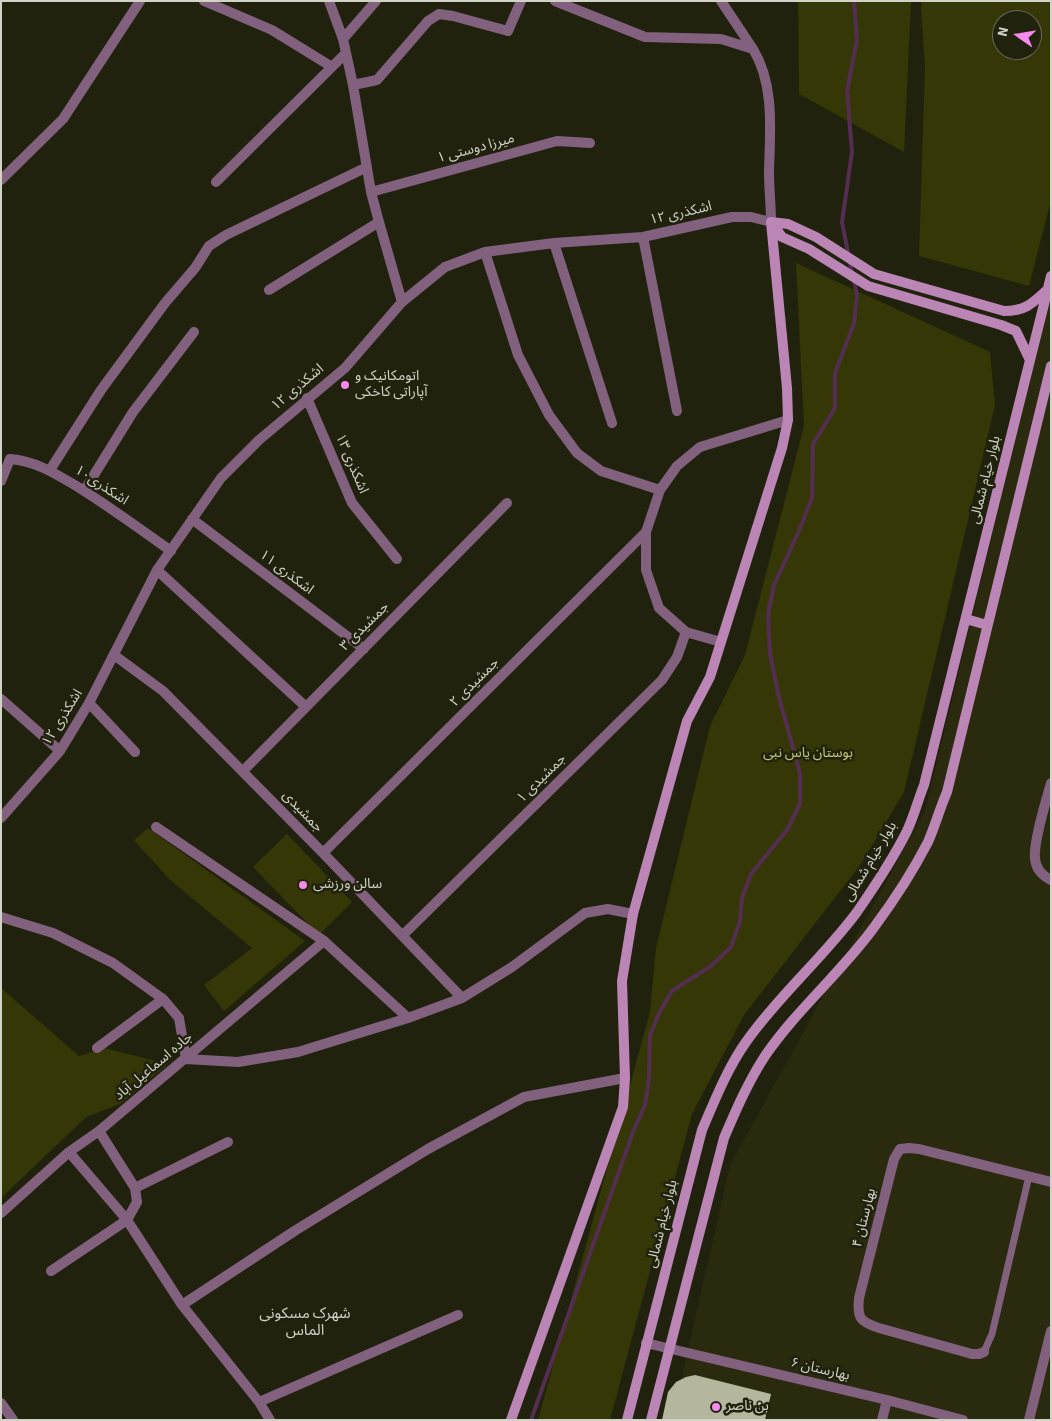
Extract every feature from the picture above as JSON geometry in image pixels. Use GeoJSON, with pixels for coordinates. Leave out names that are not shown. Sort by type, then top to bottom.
{"type":"FeatureCollection","features":[{"type":"Feature","properties":{"kind":"street"},"geometry":{"type":"LineString","coordinates":[[1,180],[63,119],[140,1]]}},
{"type":"Feature","properties":{"kind":"street"},"geometry":{"type":"LineString","coordinates":[[204,1],[272,30],[332,67]]}},
{"type":"Feature","properties":{"kind":"street"},"geometry":{"type":"LineString","coordinates":[[329,1],[343,39],[353,85],[371,192],[402,302]]}},
{"type":"Feature","properties":{"kind":"street"},"geometry":{"type":"LineString","coordinates":[[343,39],[376,1]]}},
{"type":"Feature","properties":{"kind":"street"},"geometry":{"type":"LineString","coordinates":[[353,85],[377,80],[428,20],[439,14],[508,31],[521,1]]}},
{"type":"Feature","properties":{"kind":"street"},"geometry":{"type":"LineString","coordinates":[[555,1],[646,36],[721,39],[753,48]]}},
{"type":"Feature","properties":{"kind":"street"},"geometry":{"type":"LineString","coordinates":[[511,1420],[623,1107],[622,981],[633,914],[687,721],[710,677],[769,494],[788,420],[787,388],[771,222],[769,174],[771,121],[767,86],[761,61],[720,1]]}},
{"type":"Feature","properties":{"kind":"street"},"geometry":{"type":"LineString","coordinates":[[216,182],[346,53]]}},
{"type":"Feature","properties":{"kind":"street","name":"میرزا دوستی ۱"},"geometry":{"type":"LineString","coordinates":[[371,192],[557,141],[590,143]]}},
{"type":"Feature","properties":{"kind":"street"},"geometry":{"type":"LineString","coordinates":[[50,470],[100,390],[165,303],[195,268],[209,246],[226,235],[366,167]]}},
{"type":"Feature","properties":{"kind":"street","name":"اشکذری ۱۲"},"geometry":{"type":"LineString","coordinates":[[1,818],[60,751],[89,703],[158,570],[221,478],[259,440],[345,368],[402,302],[445,267],[485,252],[554,243],[643,237],[732,217],[751,217],[771,222]]}},
{"type":"Feature","properties":{"kind":"street"},"geometry":{"type":"LineString","coordinates":[[269,290],[379,222]]}},
{"type":"Feature","properties":{"kind":"street"},"geometry":{"type":"LineString","coordinates":[[771,222],[788,224],[816,237],[874,274],[1004,311],[1019,311],[1032,304],[1047,290]]}},
{"type":"Feature","properties":{"kind":"street"},"geometry":{"type":"LineString","coordinates":[[771,222],[782,237],[809,249],[868,286],[1001,325],[1016,332],[1030,360]]}},
{"type":"Feature","properties":{"kind":"street"},"geometry":{"type":"LineString","coordinates":[[643,237],[677,411]]}},
{"type":"Feature","properties":{"kind":"street"},"geometry":{"type":"LineString","coordinates":[[554,243],[612,424]]}},
{"type":"Feature","properties":{"kind":"street"},"geometry":{"type":"LineString","coordinates":[[485,252],[518,355],[549,415],[577,453],[601,471],[660,490]]}},
{"type":"Feature","properties":{"kind":"street","name":"بلوار خیام شمالی"},"geometry":{"type":"LineString","coordinates":[[627,1420],[702,1130],[721,1086],[746,1043],[784,994],[856,913],[884,871],[907,831],[924,785],[1051,276]]}},
{"type":"Feature","properties":{"kind":"street"},"geometry":{"type":"LineString","coordinates":[[84,491],[133,412],[194,332]]}},
{"type":"Feature","properties":{"kind":"street"},"geometry":{"type":"LineString","coordinates":[[651,1420],[724,1138],[742,1097],[765,1056],[802,1010],[875,927],[904,883],[928,840],[947,792],[1051,366]]}},
{"type":"Feature","properties":{"kind":"street","name":"اشکذری ۱۳"},"geometry":{"type":"LineString","coordinates":[[307,398],[352,503],[397,559]]}},
{"type":"Feature","properties":{"kind":"street"},"geometry":{"type":"LineString","coordinates":[[721,642],[686,632],[659,608],[646,570],[646,532],[660,490],[677,466],[700,447],[788,420]]}},
{"type":"Feature","properties":{"kind":"street","name":"اشکذری۱۰"},"geometry":{"type":"LineString","coordinates":[[1,482],[10,459],[24,460],[50,470],[109,506],[171,552]]}},
{"type":"Feature","properties":{"kind":"street","name":"جمشیدی ۳"},"geometry":{"type":"LineString","coordinates":[[243,771],[507,503]]}},
{"type":"Feature","properties":{"kind":"street","name":"اشکذری ۱۱"},"geometry":{"type":"LineString","coordinates":[[192,520],[364,649]]}},
{"type":"Feature","properties":{"kind":"street","name":"جمشیدی ۲"},"geometry":{"type":"LineString","coordinates":[[323,853],[646,532]]}},
{"type":"Feature","properties":{"kind":"street"},"geometry":{"type":"LineString","coordinates":[[158,570],[306,707]]}},
{"type":"Feature","properties":{"kind":"street"},"geometry":{"type":"LineString","coordinates":[[966,619],[987,625]]}},
{"type":"Feature","properties":{"kind":"street","name":"جمشیدی ۱"},"geometry":{"type":"LineString","coordinates":[[403,935],[662,680],[677,656],[686,632]]}},
{"type":"Feature","properties":{"kind":"street","name":"جمشیدی"},"geometry":{"type":"LineString","coordinates":[[114,655],[163,691],[403,935],[462,998]]}},
{"type":"Feature","properties":{"kind":"street"},"geometry":{"type":"LineString","coordinates":[[1,699],[60,751]]}},
{"type":"Feature","properties":{"kind":"street"},"geometry":{"type":"LineString","coordinates":[[89,703],[135,752]]}},
{"type":"Feature","properties":{"kind":"street"},"geometry":{"type":"LineString","coordinates":[[1051,783],[1036,846],[1035,860],[1039,872],[1051,880]]}},
{"type":"Feature","properties":{"kind":"street"},"geometry":{"type":"LineString","coordinates":[[156,827],[324,942],[408,1018]]}},
{"type":"Feature","properties":{"kind":"street"},"geometry":{"type":"LineString","coordinates":[[1,917],[53,933],[113,963],[163,999],[179,1018],[186,1058],[238,1062],[298,1052],[408,1018],[462,998],[512,967],[585,913],[608,909],[633,914]]}},
{"type":"Feature","properties":{"kind":"street","name":"جاده اسماعیل آباد"},"geometry":{"type":"LineString","coordinates":[[1,1213],[69,1152],[99,1131],[324,942]]}},
{"type":"Feature","properties":{"kind":"street"},"geometry":{"type":"LineString","coordinates":[[97,1048],[163,999]]}},
{"type":"Feature","properties":{"kind":"street"},"geometry":{"type":"LineString","coordinates":[[182,1305],[296,1230],[428,1149],[524,1097],[624,1078]]}},
{"type":"Feature","properties":{"kind":"street"},"geometry":{"type":"LineString","coordinates":[[51,1271],[126,1220],[137,1202],[136,1188],[99,1131]]}},
{"type":"Feature","properties":{"kind":"street"},"geometry":{"type":"LineString","coordinates":[[136,1188],[228,1142]]}},
{"type":"Feature","properties":{"kind":"street","name":"بهارستان ۴"},"geometry":{"type":"LineString","coordinates":[[984,1352],[972,1354],[879,1328],[867,1324],[861,1319],[858,1310],[859,1298],[894,1159],[900,1149],[914,1148],[1051,1182]]}},
{"type":"Feature","properties":{"kind":"street"},"geometry":{"type":"LineString","coordinates":[[69,1152],[126,1220],[182,1305],[259,1402],[270,1420]]}},
{"type":"Feature","properties":{"kind":"street"},"geometry":{"type":"LineString","coordinates":[[259,1402],[458,1315]]}},
{"type":"Feature","properties":{"kind":"street"},"geometry":{"type":"LineString","coordinates":[[1028,1420],[1051,1331]]}},
{"type":"Feature","properties":{"kind":"street","name":"بهارستان ۶"},"geometry":{"type":"LineString","coordinates":[[646,1343],[963,1420]]}},
{"type":"Feature","properties":{"kind":"street"},"geometry":{"type":"LineString","coordinates":[[882,1420],[887,1400]]}},
{"type":"Feature","properties":{"kind":"street"},"geometry":{"type":"LineString","coordinates":[[1,1404],[13,1420]]}},
{"type":"Feature","properties":{"kind":"lane"},"geometry":{"type":"LineString","coordinates":[[984,1352],[992,1334],[1029,1176]]}},
{"type":"Feature","properties":{"kind":"shaded area"},"geometry":{"type":"Polygon","coordinates":[[[1051,289],[1051,1420],[672,1420],[730,1165],[925,811],[1051,289]]]}},
{"type":"Feature","properties":{"kind":"green space"},"geometry":{"type":"Polygon","coordinates":[[[798,1],[911,1],[904,152],[799,94],[798,1]]]}},
{"type":"Feature","properties":{"kind":"green space"},"geometry":{"type":"Polygon","coordinates":[[[922,1],[1051,1],[1051,200],[1029,286],[919,256],[925,66],[922,1]]]}},
{"type":"Feature","properties":{"kind":"green space","name":"بوستان یاس نبی"},"geometry":{"type":"Polygon","coordinates":[[[796,263],[990,352],[995,405],[904,792],[861,864],[744,1015],[692,1114],[610,1420],[538,1420],[650,1012],[656,948],[710,726],[745,655],[804,426],[796,263]]]}},
{"type":"Feature","properties":{"kind":"green space"},"geometry":{"type":"Polygon","coordinates":[[[148,828],[305,941],[224,1011],[204,985],[252,948],[170,880],[134,840],[148,828]]]}},
{"type":"Feature","properties":{"kind":"green space","name":"سالن ورزشی"},"geometry":{"type":"Polygon","coordinates":[[[287,834],[352,902],[319,935],[253,867],[287,834]]]}},
{"type":"Feature","properties":{"kind":"green space"},"geometry":{"type":"Polygon","coordinates":[[[1,988],[79,1056],[104,1048],[168,1064],[120,1104],[86,1117],[1,1198],[1,988]]]}},
{"type":"Feature","properties":{"kind":"building","name":"بن ناصر"},"geometry":{"type":"Polygon","coordinates":[[[695,1375],[771,1394],[765,1420],[662,1420],[668,1392],[676,1382],[695,1375]]]}},
{"type":"Feature","properties":{"kind":"waterway"},"geometry":{"type":"LineString","coordinates":[[852,273],[842,222],[852,152],[847,91],[857,40],[854,1]]}},
{"type":"Feature","properties":{"kind":"waterway"},"geometry":{"type":"LineString","coordinates":[[531,1420],[633,1132],[645,1105],[649,1078],[650,1035],[660,1011],[672,991],[711,966],[731,947],[740,921],[742,898],[751,874],[787,830],[800,804],[800,773],[779,698],[770,653],[768,614],[774,585],[812,498],[813,444],[835,408],[835,373],[854,323],[857,295],[854,280]]}},
{"type":"Feature","properties":{"kind":"place","name":"اتومکانیک و آپاراتی کاخکی"},"geometry":{"type":"Point","coordinates":[345,385]}},
{"type":"Feature","properties":{"kind":"place","name":"سالن ورزشی"},"geometry":{"type":"Point","coordinates":[303,885]}},
{"type":"Feature","properties":{"kind":"place","name":"بن ناصر"},"geometry":{"type":"Point","coordinates":[716,1407]}},
{"type":"Feature","properties":{"kind":"district","name":"شهرک مسکونی الماس"},"geometry":{"type":"Point","coordinates":[305,1324]}}]}
